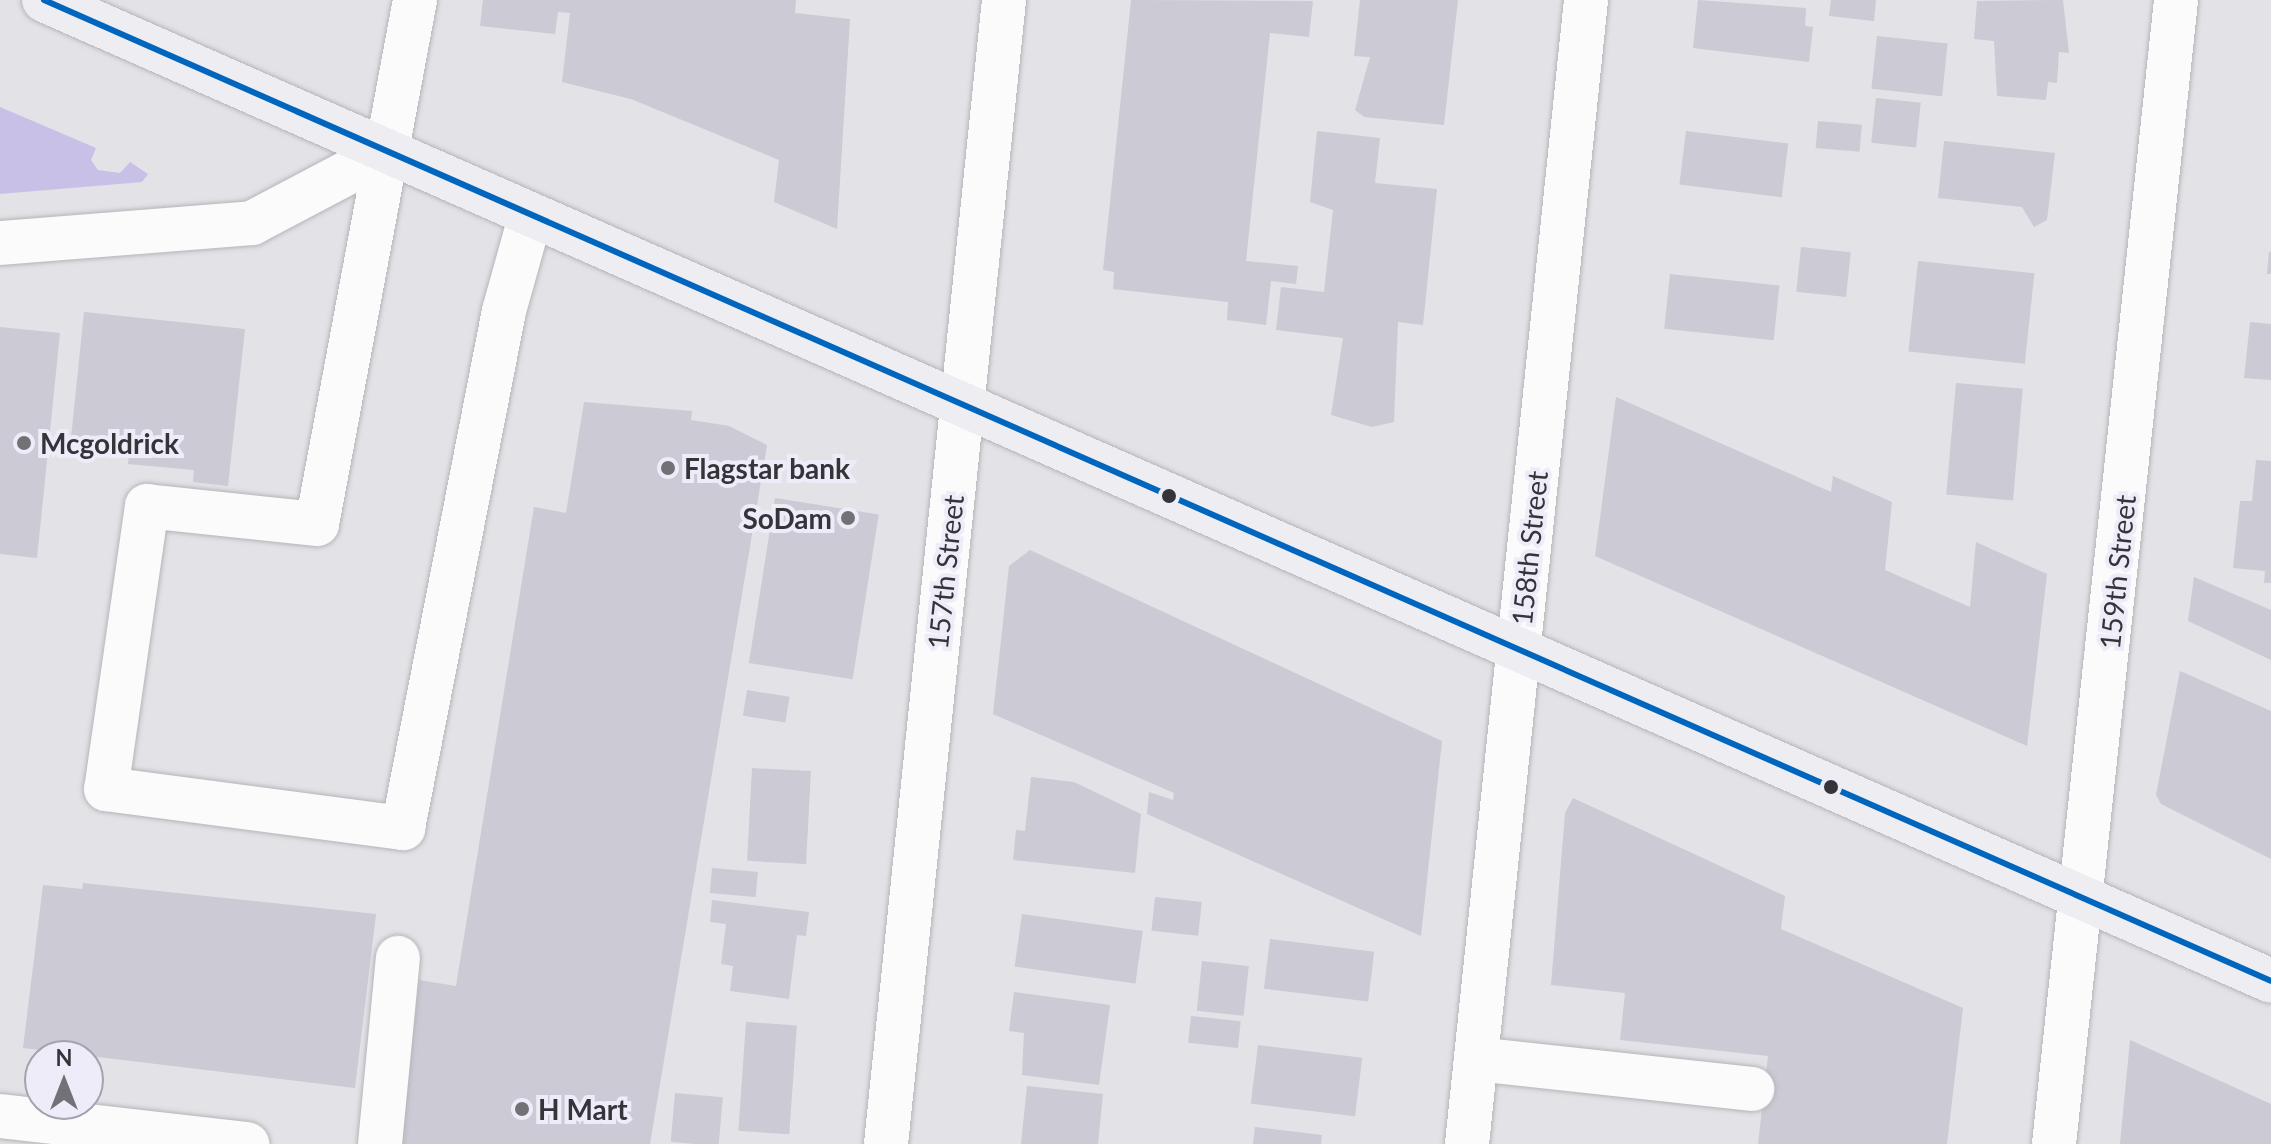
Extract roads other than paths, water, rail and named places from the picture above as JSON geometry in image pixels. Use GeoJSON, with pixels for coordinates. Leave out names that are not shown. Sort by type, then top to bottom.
{"type":"FeatureCollection","features":[{"type":"Feature","properties":{"kind":"main road"},"geometry":{"type":"LineString","coordinates":[[44,0],[530,218],[1518,648],[2271,981]]}},
{"type":"Feature","properties":{"kind":"street"},"geometry":{"type":"LineString","coordinates":[[415,0],[317,524],[147,506],[106,789],[403,828],[504,311],[530,218]]}},
{"type":"Feature","properties":{"kind":"street","name":"157th Street"},"geometry":{"type":"LineString","coordinates":[[886,1144],[1004,0]]}},
{"type":"Feature","properties":{"kind":"street","name":"158th Street"},"geometry":{"type":"LineString","coordinates":[[1467,1144],[1586,0]]}},
{"type":"Feature","properties":{"kind":"street","name":"159th Street"},"geometry":{"type":"LineString","coordinates":[[2054,1144],[2176,0]]}},
{"type":"Feature","properties":{"kind":"street"},"geometry":{"type":"LineString","coordinates":[[0,243],[252,223],[385,153]]}},
{"type":"Feature","properties":{"kind":"street"},"geometry":{"type":"LineString","coordinates":[[380,1144],[398,958]]}},
{"type":"Feature","properties":{"kind":"street"},"geometry":{"type":"LineString","coordinates":[[1476,1059],[1752,1089]]}},
{"type":"Feature","properties":{"kind":"street"},"geometry":{"type":"LineString","coordinates":[[0,1116],[247,1144]]}},
{"type":"Feature","properties":{"kind":"place","name":"Mcgoldrick"},"geometry":{"type":"Point","coordinates":[24,443]}},
{"type":"Feature","properties":{"kind":"place","name":"Flagstar bank"},"geometry":{"type":"Point","coordinates":[668,468]}},
{"type":"Feature","properties":{"kind":"place","name":"SoDam"},"geometry":{"type":"Point","coordinates":[848,518]}},
{"type":"Feature","properties":{"kind":"place","name":"H Mart"},"geometry":{"type":"Point","coordinates":[522,1109]}}]}
